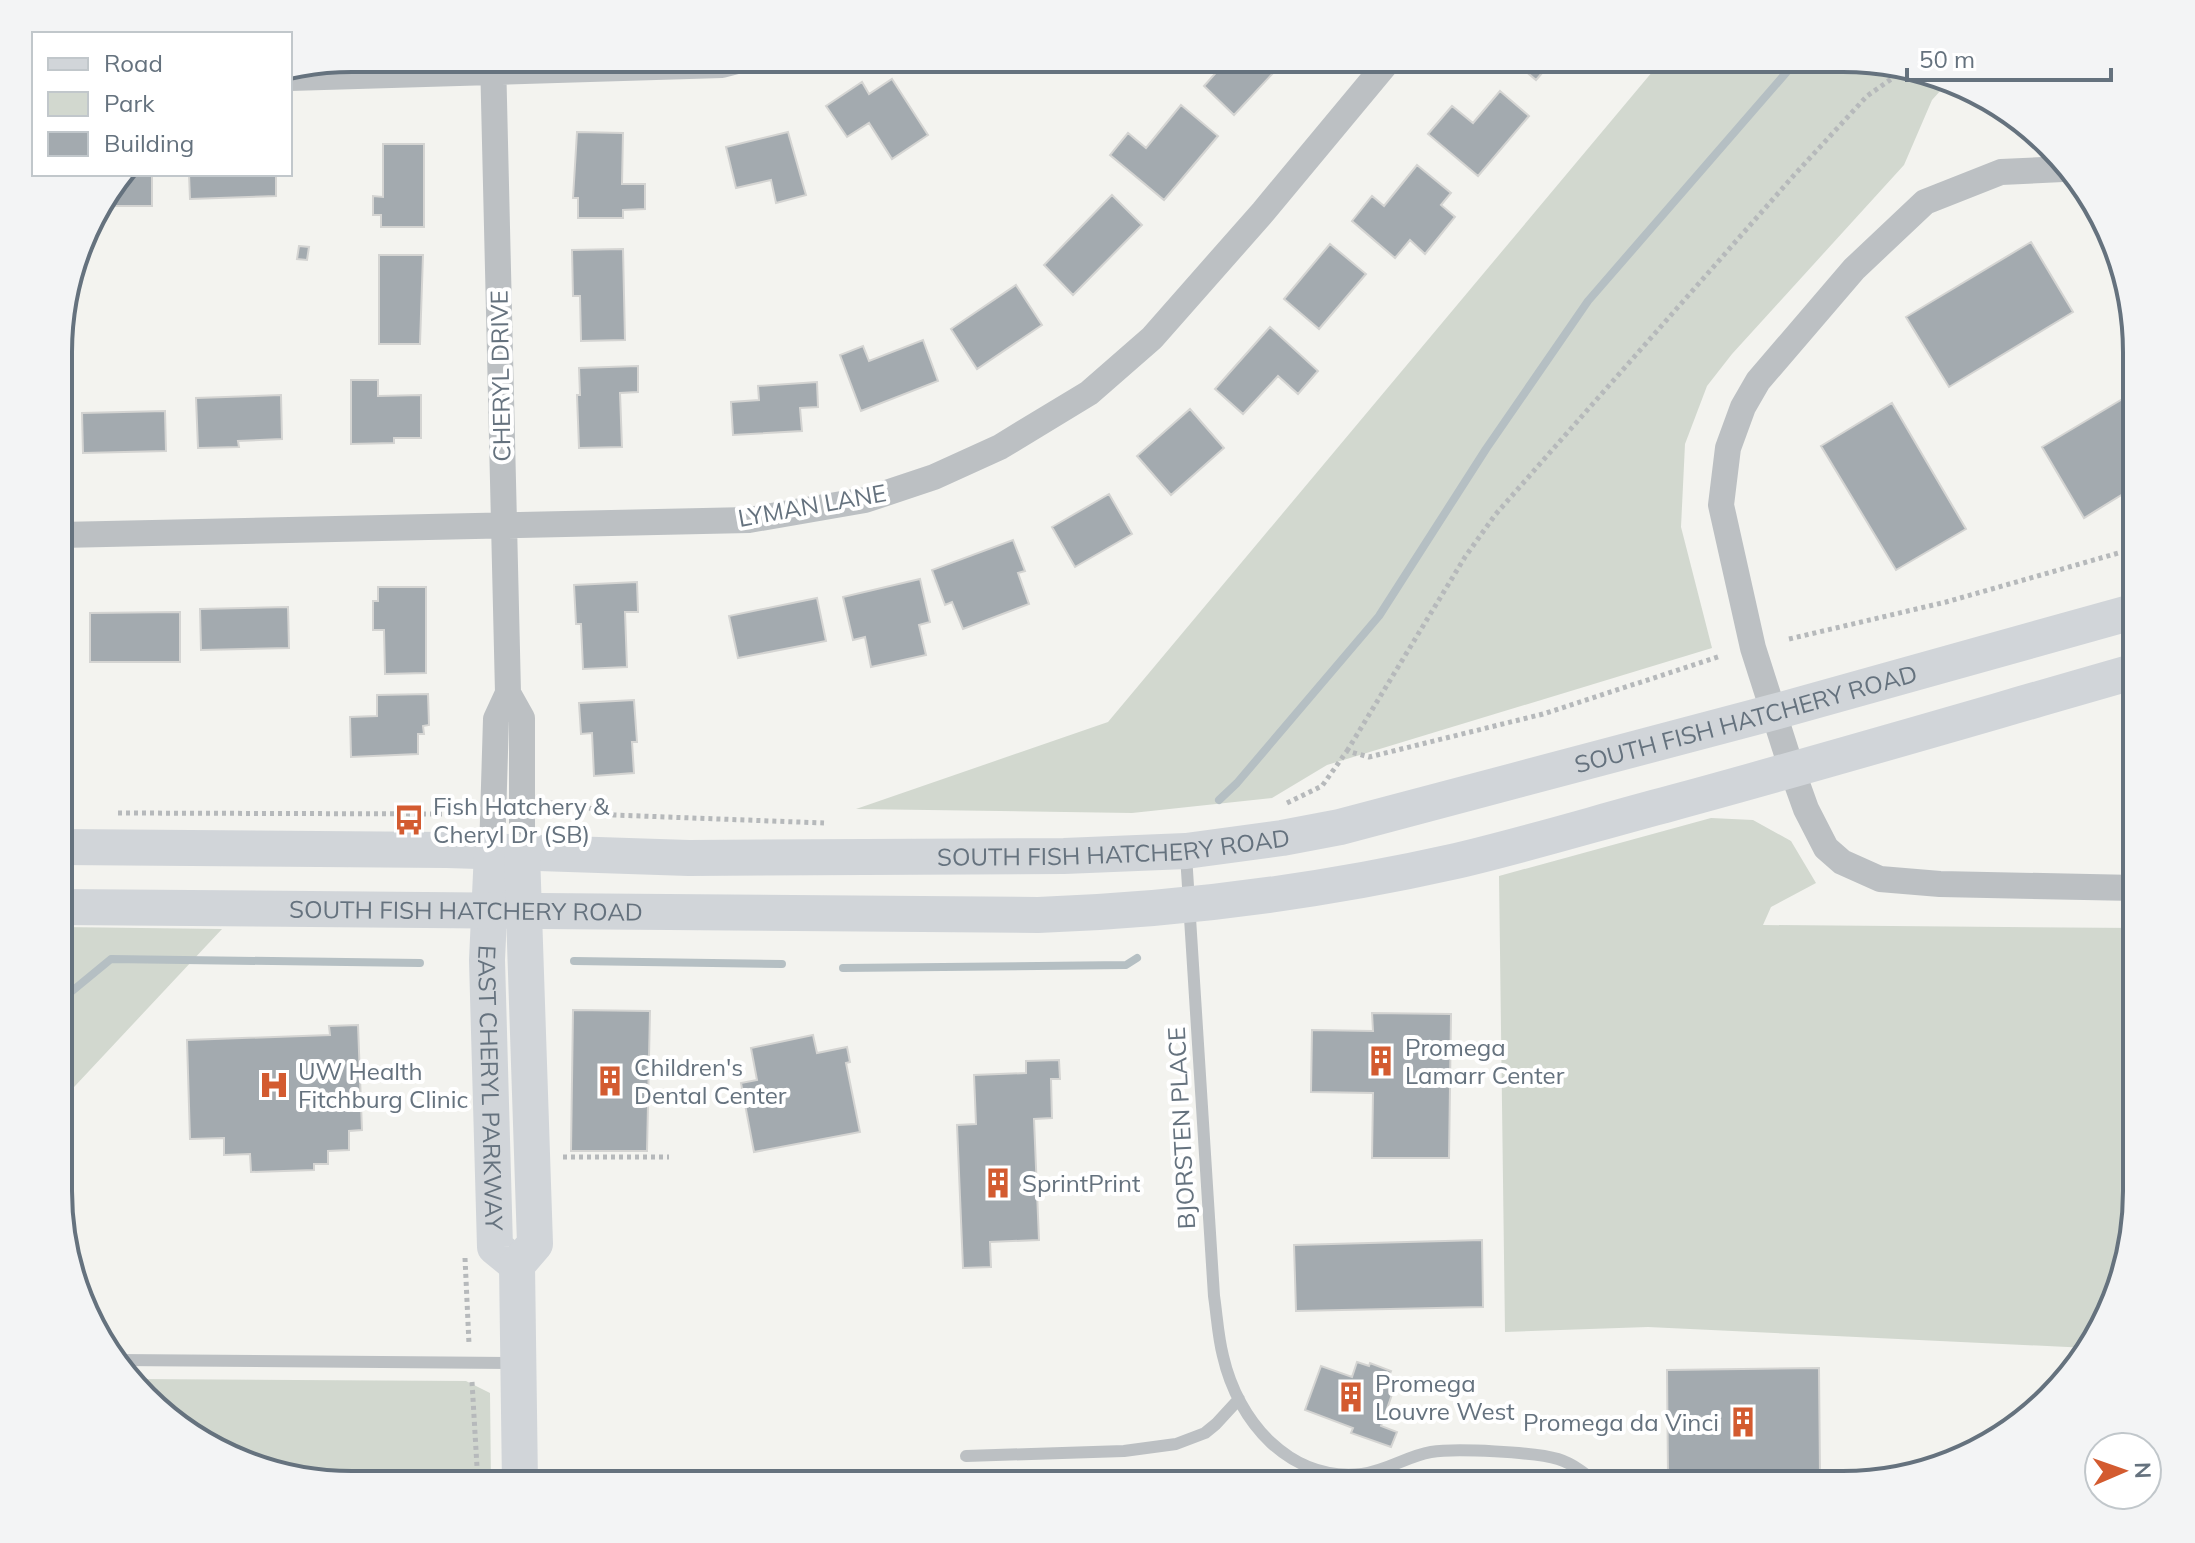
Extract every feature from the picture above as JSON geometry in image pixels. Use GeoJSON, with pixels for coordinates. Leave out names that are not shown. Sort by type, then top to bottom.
{"type":"FeatureCollection","features":[{"type":"Feature","properties":{"kind":"main road","name":"SOUTH FISH HATCHERY ROAD"},"geometry":{"type":"LineString","coordinates":[[73,847],[447,850],[689,858],[1064,856],[1186,851],[1340,827],[1774,712],[2122,615]]}},
{"type":"Feature","properties":{"kind":"main road","name":"SOUTH FISH HATCHERY ROAD"},"geometry":{"type":"LineString","coordinates":[[73,907],[1038,915],[1191,905],[1365,880],[1458,860],[1792,770],[2122,675]]}},
{"type":"Feature","properties":{"kind":"main road","name":"EAST CHERYL PARKWAY"},"geometry":{"type":"LineString","coordinates":[[507,853],[506,911],[535,1244],[517,1265],[520,1470]]}},
{"type":"Feature","properties":{"kind":"street"},"geometry":{"type":"LineString","coordinates":[[300,77],[391,72]]}},
{"type":"Feature","properties":{"kind":"street","name":"CHERYL DRIVE"},"geometry":{"type":"LineString","coordinates":[[493,72],[508,693],[496,719],[507,853]]}},
{"type":"Feature","properties":{"kind":"street","name":"LYMAN LANE"},"geometry":{"type":"LineString","coordinates":[[72,535],[749,520],[865,500],[934,477],[1000,447],[1089,393],[1152,338],[1263,212],[1379,73]]}},
{"type":"Feature","properties":{"kind":"street"},"geometry":{"type":"LineString","coordinates":[[2056,169],[2001,172],[1925,202],[1854,269],[1758,381],[1743,407],[1728,448],[1721,505],[1753,648],[1806,809],[1826,848],[1842,862],[1880,879],[1940,884],[2122,888]]}},
{"type":"Feature","properties":{"kind":"lane","name":"BJORSTEN PLACE"},"geometry":{"type":"LineString","coordinates":[[1186,851],[1214,1296],[1223,1357],[1239,1399],[1258,1429],[1282,1454],[1314,1471]]}},
{"type":"Feature","properties":{"kind":"lane"},"geometry":{"type":"LineString","coordinates":[[129,1360],[518,1363]]}},
{"type":"Feature","properties":{"kind":"lane"},"geometry":{"type":"LineString","coordinates":[[966,1456],[1124,1451],[1176,1444],[1205,1433],[1239,1399]]}},
{"type":"Feature","properties":{"kind":"lane","name":"BJORSTEN PLACE"},"geometry":{"type":"LineString","coordinates":[[1379,1471],[1431,1452],[1487,1451],[1558,1459],[1581,1471]]}},
{"type":"Feature","properties":{"kind":"path"},"geometry":{"type":"LineString","coordinates":[[1286,804],[1322,786],[1347,751],[1465,557],[1495,515],[1796,173],[1867,96],[1895,77]]}},
{"type":"Feature","properties":{"kind":"path"},"geometry":{"type":"LineString","coordinates":[[1792,638],[1946,602],[2122,552]]}},
{"type":"Feature","properties":{"kind":"path"},"geometry":{"type":"LineString","coordinates":[[1347,751],[1369,757],[1543,714],[1721,656]]}},
{"type":"Feature","properties":{"kind":"path"},"geometry":{"type":"LineString","coordinates":[[107,813],[448,814],[474,802]]}},
{"type":"Feature","properties":{"kind":"path"},"geometry":{"type":"LineString","coordinates":[[550,803],[575,804],[614,815],[837,824]]}},
{"type":"Feature","properties":{"kind":"path"},"geometry":{"type":"LineString","coordinates":[[558,1157],[669,1157]]}},
{"type":"Feature","properties":{"kind":"path"},"geometry":{"type":"LineString","coordinates":[[473,1390],[477,1470]]}},
{"type":"Feature","properties":{"kind":"green space"},"geometry":{"type":"Polygon","coordinates":[[[1651,73],[1861,73],[1898,77],[1941,90],[1932,100],[1904,165],[1732,354],[1707,386],[1685,444],[1681,527],[1712,648],[1327,765],[1272,798],[1132,813],[856,809],[1108,722],[1651,73]]]}},
{"type":"Feature","properties":{"kind":"green space"},"geometry":{"type":"Polygon","coordinates":[[[1711,818],[1753,820],[1791,841],[1816,883],[1771,907],[1763,925],[2122,928],[2122,1209],[2118,1246],[2102,1298],[2075,1347],[1648,1327],[1505,1332],[1499,876],[1711,818]]]}},
{"type":"Feature","properties":{"kind":"green space"},"geometry":{"type":"Polygon","coordinates":[[[73,927],[222,929],[73,1088],[73,927]]]}},
{"type":"Feature","properties":{"kind":"green space"},"geometry":{"type":"Polygon","coordinates":[[[145,1379],[466,1381],[490,1393],[491,1470],[334,1470],[279,1461],[245,1450],[212,1434],[181,1413],[145,1379]]]}},
{"type":"Feature","properties":{"kind":"building"},"geometry":{"type":"Polygon","coordinates":[[[1216,73],[1273,73],[1234,115],[1204,86],[1216,73]]]}},
{"type":"Feature","properties":{"kind":"building"},"geometry":{"type":"Polygon","coordinates":[[[1527,73],[1542,73],[1536,80],[1527,73]]]}},
{"type":"Feature","properties":{"kind":"building"},"geometry":{"type":"Polygon","coordinates":[[[892,79],[928,135],[892,159],[869,123],[847,137],[826,106],[862,82],[869,94],[892,79]]]}},
{"type":"Feature","properties":{"kind":"building"},"geometry":{"type":"Polygon","coordinates":[[[1500,91],[1529,116],[1478,176],[1428,134],[1452,106],[1473,123],[1500,91]]]}},
{"type":"Feature","properties":{"kind":"building"},"geometry":{"type":"Polygon","coordinates":[[[1181,105],[1218,136],[1164,200],[1110,155],[1128,133],[1146,148],[1181,105]]]}},
{"type":"Feature","properties":{"kind":"building"},"geometry":{"type":"Polygon","coordinates":[[[577,132],[623,133],[622,184],[645,184],[645,209],[623,210],[623,218],[578,218],[578,198],[573,198],[577,132]]]}},
{"type":"Feature","properties":{"kind":"building"},"geometry":{"type":"Polygon","coordinates":[[[788,132],[806,195],[776,203],[771,180],[736,188],[726,147],[788,132]]]}},
{"type":"Feature","properties":{"kind":"building"},"geometry":{"type":"Polygon","coordinates":[[[383,144],[424,144],[424,227],[381,227],[381,215],[373,215],[373,196],[383,197],[383,144]]]}},
{"type":"Feature","properties":{"kind":"building"},"geometry":{"type":"Polygon","coordinates":[[[1417,165],[1451,193],[1441,205],[1455,217],[1425,254],[1410,240],[1395,258],[1352,221],[1372,196],[1384,206],[1417,165]]]}},
{"type":"Feature","properties":{"kind":"building"},"geometry":{"type":"Polygon","coordinates":[[[134,176],[152,176],[152,206],[113,206],[134,176]]]}},
{"type":"Feature","properties":{"kind":"building"},"geometry":{"type":"Polygon","coordinates":[[[189,176],[276,176],[276,196],[190,199],[189,176]]]}},
{"type":"Feature","properties":{"kind":"building"},"geometry":{"type":"Polygon","coordinates":[[[1112,195],[1142,225],[1073,295],[1044,265],[1112,195]]]}},
{"type":"Feature","properties":{"kind":"building"},"geometry":{"type":"Polygon","coordinates":[[[2031,242],[2073,312],[1949,387],[1906,317],[2031,242]]]}},
{"type":"Feature","properties":{"kind":"building"},"geometry":{"type":"Polygon","coordinates":[[[1330,244],[1366,274],[1319,329],[1284,299],[1330,244]]]}},
{"type":"Feature","properties":{"kind":"building"},"geometry":{"type":"Polygon","coordinates":[[[299,246],[309,247],[307,260],[297,259],[299,246]]]}},
{"type":"Feature","properties":{"kind":"building"},"geometry":{"type":"Polygon","coordinates":[[[623,249],[625,340],[581,341],[580,296],[573,296],[572,250],[623,249]]]}},
{"type":"Feature","properties":{"kind":"building"},"geometry":{"type":"Polygon","coordinates":[[[379,255],[423,255],[420,344],[379,344],[379,255]]]}},
{"type":"Feature","properties":{"kind":"building"},"geometry":{"type":"Polygon","coordinates":[[[1016,285],[1042,325],[977,369],[951,329],[1016,285]]]}},
{"type":"Feature","properties":{"kind":"building"},"geometry":{"type":"Polygon","coordinates":[[[1270,327],[1318,371],[1298,394],[1278,376],[1243,414],[1215,389],[1270,327]]]}},
{"type":"Feature","properties":{"kind":"building"},"geometry":{"type":"Polygon","coordinates":[[[923,340],[938,381],[861,411],[840,355],[863,346],[869,361],[923,340]]]}},
{"type":"Feature","properties":{"kind":"building"},"geometry":{"type":"Polygon","coordinates":[[[638,366],[638,392],[620,393],[622,447],[579,448],[579,368],[638,366]]]}},
{"type":"Feature","properties":{"kind":"building"},"geometry":{"type":"Polygon","coordinates":[[[351,380],[378,380],[378,396],[421,395],[421,438],[394,438],[394,443],[351,444],[351,380]]]}},
{"type":"Feature","properties":{"kind":"building"},"geometry":{"type":"Polygon","coordinates":[[[817,382],[818,407],[800,408],[802,431],[733,435],[731,402],[759,400],[758,386],[817,382]]]}},
{"type":"Feature","properties":{"kind":"building"},"geometry":{"type":"Polygon","coordinates":[[[281,395],[282,439],[238,441],[239,447],[198,448],[196,398],[281,395]]]}},
{"type":"Feature","properties":{"kind":"building"},"geometry":{"type":"Polygon","coordinates":[[[2122,399],[2122,495],[2084,518],[2042,447],[2122,399]]]}},
{"type":"Feature","properties":{"kind":"building"},"geometry":{"type":"Polygon","coordinates":[[[1892,403],[1966,529],[1896,570],[1821,446],[1892,403]]]}},
{"type":"Feature","properties":{"kind":"building"},"geometry":{"type":"Polygon","coordinates":[[[1190,409],[1224,448],[1171,495],[1137,456],[1190,409]]]}},
{"type":"Feature","properties":{"kind":"building"},"geometry":{"type":"Polygon","coordinates":[[[165,411],[166,451],[83,453],[82,413],[165,411]]]}},
{"type":"Feature","properties":{"kind":"building"},"geometry":{"type":"Polygon","coordinates":[[[1109,494],[1132,534],[1075,567],[1052,527],[1109,494]]]}},
{"type":"Feature","properties":{"kind":"building"},"geometry":{"type":"Polygon","coordinates":[[[1013,540],[1025,571],[1018,573],[1029,604],[963,629],[952,602],[945,605],[932,570],[1013,540]]]}},
{"type":"Feature","properties":{"kind":"building"},"geometry":{"type":"Polygon","coordinates":[[[920,579],[930,622],[919,625],[926,655],[871,667],[865,637],[853,640],[843,597],[920,579]]]}},
{"type":"Feature","properties":{"kind":"building"},"geometry":{"type":"Polygon","coordinates":[[[637,582],[638,612],[625,612],[627,667],[583,669],[581,624],[576,624],[574,585],[637,582]]]}},
{"type":"Feature","properties":{"kind":"building"},"geometry":{"type":"Polygon","coordinates":[[[378,587],[426,587],[426,673],[385,674],[384,630],[373,630],[373,601],[378,601],[378,587]]]}},
{"type":"Feature","properties":{"kind":"building"},"geometry":{"type":"Polygon","coordinates":[[[817,598],[826,641],[738,658],[729,616],[817,598]]]}},
{"type":"Feature","properties":{"kind":"building"},"geometry":{"type":"Polygon","coordinates":[[[288,607],[289,648],[201,650],[200,609],[288,607]]]}},
{"type":"Feature","properties":{"kind":"building"},"geometry":{"type":"Polygon","coordinates":[[[180,612],[180,662],[90,662],[90,613],[180,612]]]}},
{"type":"Feature","properties":{"kind":"building"},"geometry":{"type":"Polygon","coordinates":[[[428,694],[429,725],[423,726],[424,734],[418,734],[418,754],[351,757],[350,717],[377,716],[377,695],[428,694]]]}},
{"type":"Feature","properties":{"kind":"building"},"geometry":{"type":"Polygon","coordinates":[[[634,700],[637,742],[632,742],[634,773],[594,776],[592,733],[581,734],[579,703],[634,700]]]}},
{"type":"Feature","properties":{"kind":"building","name":"Children's Dental Center"},"geometry":{"type":"Polygon","coordinates":[[[573,1010],[650,1011],[647,1151],[571,1151],[573,1010]]]}},
{"type":"Feature","properties":{"kind":"building","name":"Promega Lamarr Center"},"geometry":{"type":"Polygon","coordinates":[[[1372,1013],[1451,1014],[1449,1158],[1372,1158],[1373,1093],[1311,1092],[1312,1030],[1373,1031],[1372,1013]]]}},
{"type":"Feature","properties":{"kind":"building","name":"UW Health Fitchburg Clinic"},"geometry":{"type":"Polygon","coordinates":[[[358,1025],[362,1130],[349,1131],[349,1150],[328,1151],[328,1164],[314,1164],[314,1170],[251,1172],[250,1154],[224,1155],[224,1138],[190,1139],[187,1040],[330,1035],[329,1026],[358,1025]]]}},
{"type":"Feature","properties":{"kind":"building"},"geometry":{"type":"Polygon","coordinates":[[[813,1035],[817,1053],[847,1047],[850,1062],[846,1063],[860,1132],[754,1152],[741,1083],[757,1080],[751,1048],[813,1035]]]}},
{"type":"Feature","properties":{"kind":"building","name":"SprintPrint"},"geometry":{"type":"Polygon","coordinates":[[[1059,1060],[1060,1079],[1051,1079],[1052,1118],[1034,1119],[1039,1240],[990,1242],[991,1267],[963,1268],[957,1125],[976,1124],[974,1075],[1026,1073],[1026,1061],[1059,1060]]]}},
{"type":"Feature","properties":{"kind":"building"},"geometry":{"type":"Polygon","coordinates":[[[1482,1240],[1483,1307],[1296,1311],[1294,1245],[1482,1240]]]}},
{"type":"Feature","properties":{"kind":"building","name":"Promega Louvre West"},"geometry":{"type":"Polygon","coordinates":[[[1357,1362],[1391,1371],[1388,1379],[1396,1383],[1381,1426],[1397,1432],[1391,1447],[1351,1433],[1353,1428],[1305,1410],[1321,1366],[1352,1377],[1357,1362]]]}},
{"type":"Feature","properties":{"kind":"building","name":"Promega da Vinci"},"geometry":{"type":"Polygon","coordinates":[[[1819,1368],[1820,1471],[1668,1471],[1667,1370],[1819,1368]]]}},
{"type":"Feature","properties":{"kind":"waterway"},"geometry":{"type":"LineString","coordinates":[[1219,800],[1237,783],[1379,616],[1486,449],[1588,301],[1786,73]]}},
{"type":"Feature","properties":{"kind":"waterway"},"geometry":{"type":"LineString","coordinates":[[843,968],[1126,965],[1137,958]]}},
{"type":"Feature","properties":{"kind":"waterway"},"geometry":{"type":"LineString","coordinates":[[73,991],[111,959],[420,963]]}},
{"type":"Feature","properties":{"kind":"waterway"},"geometry":{"type":"LineString","coordinates":[[574,961],[782,964]]}},
{"type":"Feature","properties":{"kind":"place","name":"Fish Hatchery & Cheryl Dr (SB)"},"geometry":{"type":"Point","coordinates":[409,820]}},
{"type":"Feature","properties":{"kind":"place","name":"Promega Lamarr Center"},"geometry":{"type":"Point","coordinates":[1381,1061]}},
{"type":"Feature","properties":{"kind":"place","name":"Children's Dental Center"},"geometry":{"type":"Point","coordinates":[610,1081]}},
{"type":"Feature","properties":{"kind":"place","name":"UW Health Fitchburg Clinic"},"geometry":{"type":"Point","coordinates":[274,1085]}},
{"type":"Feature","properties":{"kind":"place","name":"SprintPrint"},"geometry":{"type":"Point","coordinates":[998,1183]}},
{"type":"Feature","properties":{"kind":"place","name":"Promega Louvre West"},"geometry":{"type":"Point","coordinates":[1351,1397]}},
{"type":"Feature","properties":{"kind":"place","name":"Promega da Vinci"},"geometry":{"type":"Point","coordinates":[1743,1422]}}]}
